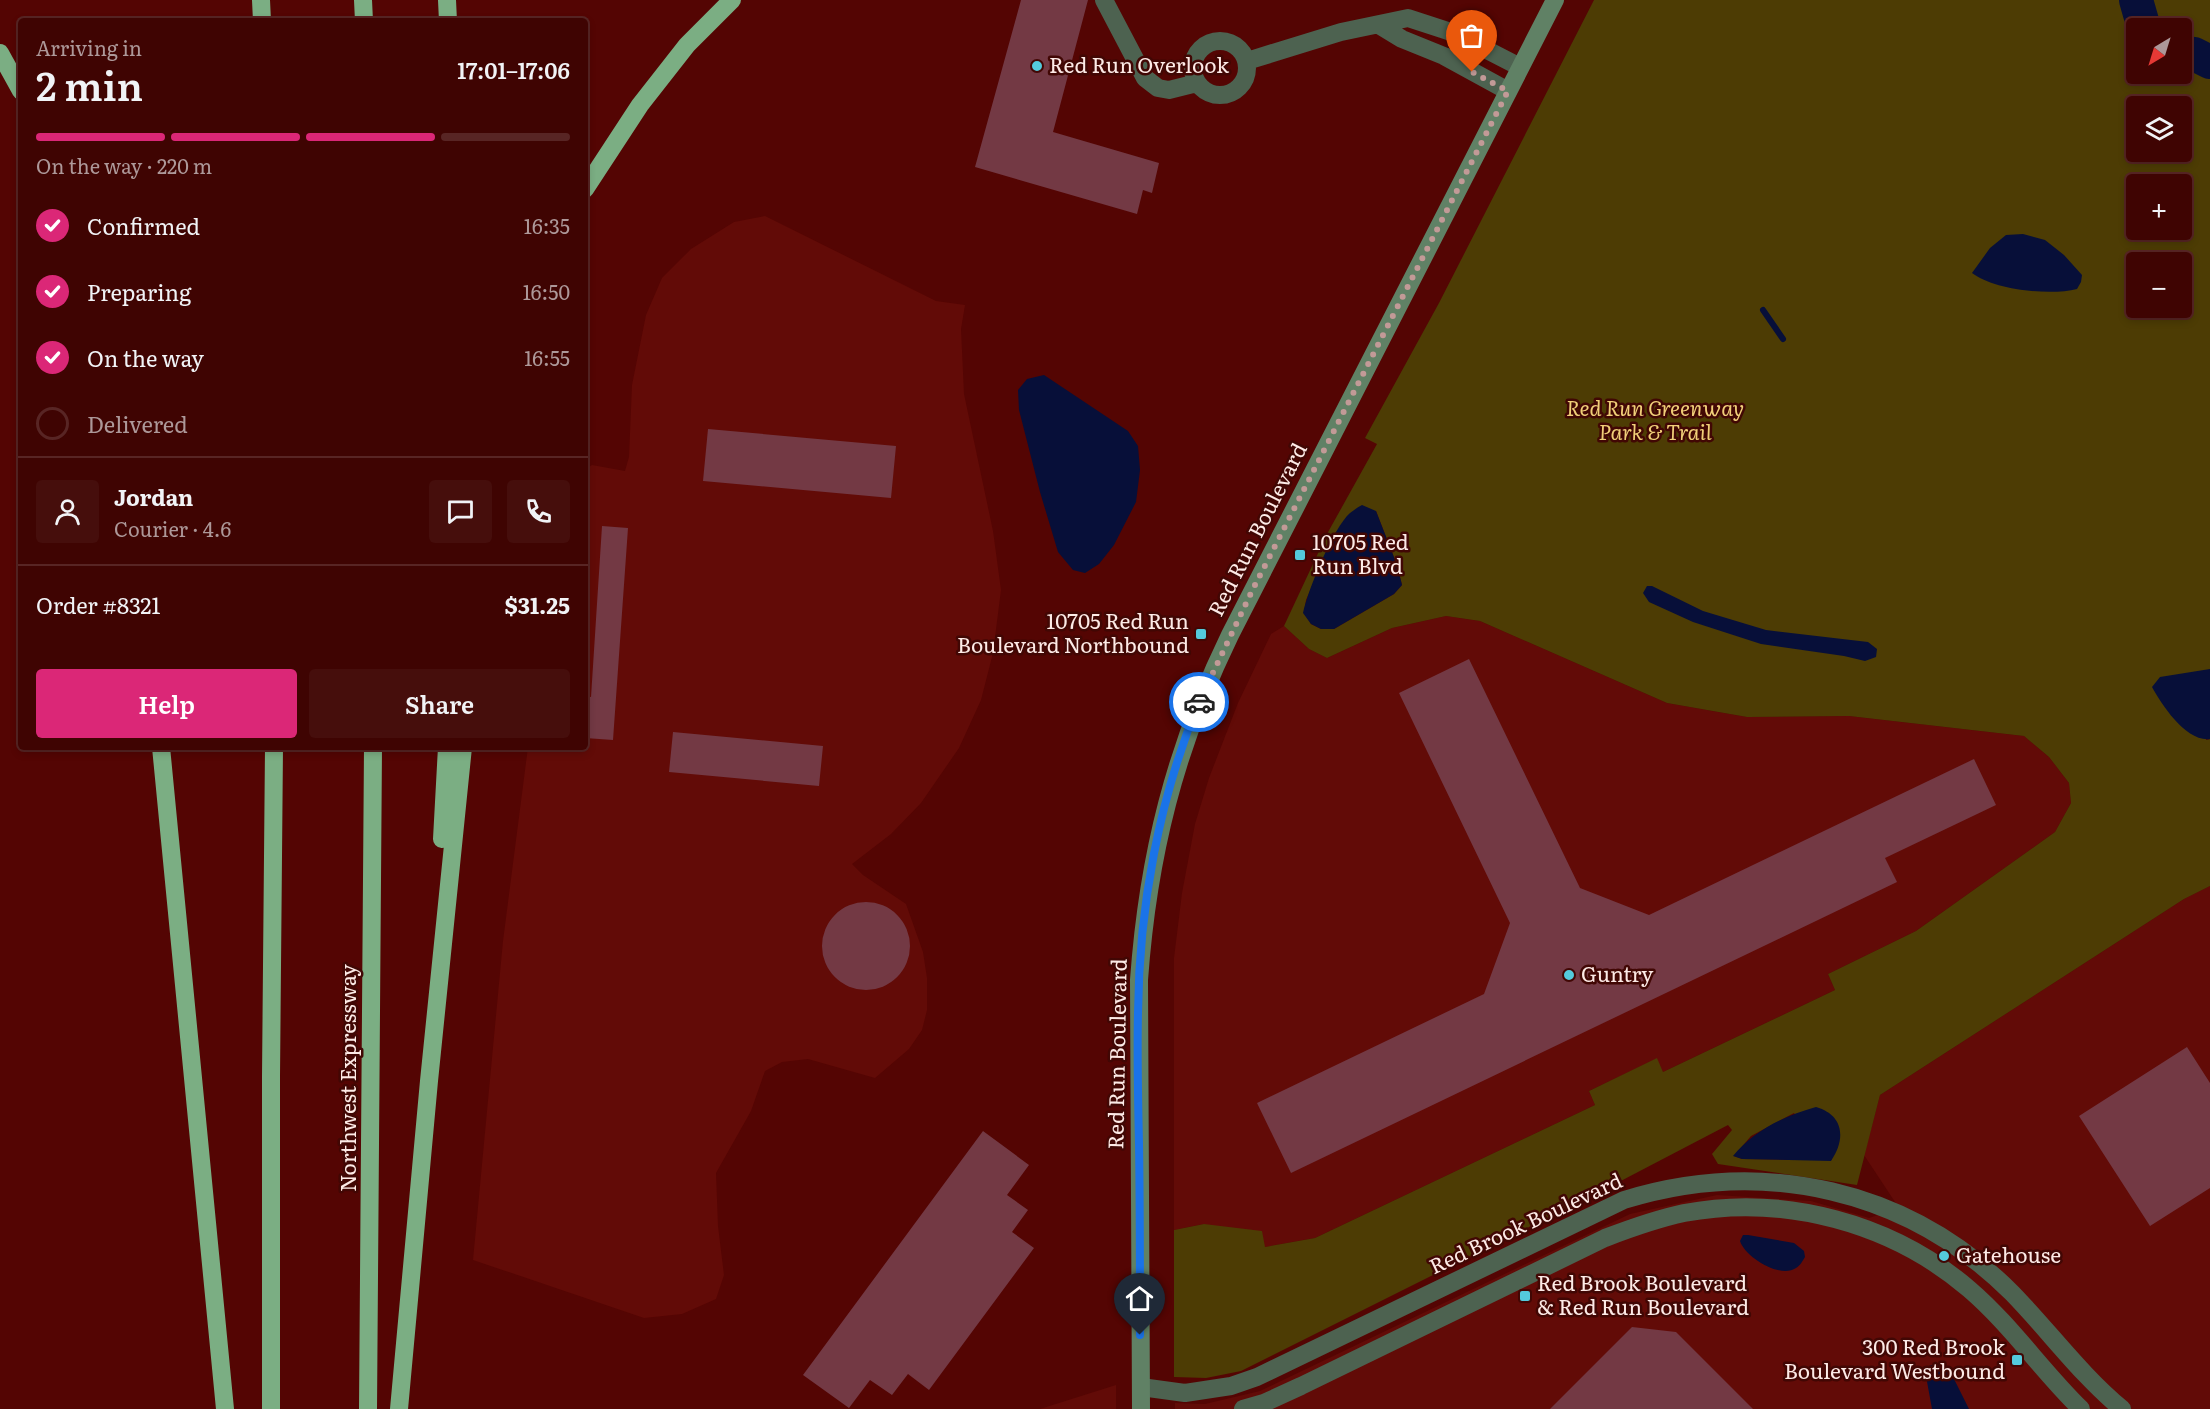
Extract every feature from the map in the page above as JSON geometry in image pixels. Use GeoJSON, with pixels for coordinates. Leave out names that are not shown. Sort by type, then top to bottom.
{"type":"FeatureCollection","features":[{"type":"Feature","properties":{"kind":"highway"},"geometry":{"type":"LineString","coordinates":[[261,0],[262,18]]}},
{"type":"Feature","properties":{"kind":"highway"},"geometry":{"type":"LineString","coordinates":[[363,0],[364,18]]}},
{"type":"Feature","properties":{"kind":"highway"},"geometry":{"type":"LineString","coordinates":[[447,0],[448,18]]}},
{"type":"Feature","properties":{"kind":"highway"},"geometry":{"type":"LineString","coordinates":[[588,184],[640,105],[687,45],[732,0]]}},
{"type":"Feature","properties":{"kind":"highway"},"geometry":{"type":"LineString","coordinates":[[0,53],[18,86]]}},
{"type":"Feature","properties":{"kind":"highway"},"geometry":{"type":"LineString","coordinates":[[161,750],[225,1409]]}},
{"type":"Feature","properties":{"kind":"highway"},"geometry":{"type":"LineString","coordinates":[[271,1409],[274,750]]}},
{"type":"Feature","properties":{"kind":"highway","name":"Northwest Expressway"},"geometry":{"type":"LineString","coordinates":[[368,1409],[373,750]]}},
{"type":"Feature","properties":{"kind":"highway"},"geometry":{"type":"LineString","coordinates":[[429,1081],[447,750]]}},
{"type":"Feature","properties":{"kind":"highway"},"geometry":{"type":"LineString","coordinates":[[399,1409],[463,750]]}},
{"type":"Feature","properties":{"kind":"main road","name":"Red Run Boulevard"},"geometry":{"type":"LineString","coordinates":[[1141,1409],[1139,980],[1150,878],[1169,791],[1196,710],[1225,645],[1555,0]]}},
{"type":"Feature","properties":{"kind":"street"},"geometry":{"type":"LineString","coordinates":[[1104,0],[1145,78],[1158,88],[1169,90],[1197,83]]}},
{"type":"Feature","properties":{"kind":"street"},"geometry":{"type":"LineString","coordinates":[[1247,61],[1302,42],[1408,18],[1454,33],[1520,67]]}},
{"type":"Feature","properties":{"kind":"street"},"geometry":{"type":"LineString","coordinates":[[1379,25],[1402,39],[1444,56],[1508,91]]}},
{"type":"Feature","properties":{"kind":"street"},"geometry":{"type":"LineString","coordinates":[[1219,40],[1236,45],[1247,61],[1246,78],[1235,91],[1219,95],[1210,93],[1197,83],[1192,67],[1193,59],[1203,46],[1219,40]]}},
{"type":"Feature","properties":{"kind":"street","name":"Red Brook Boulevard"},"geometry":{"type":"LineString","coordinates":[[1141,1387],[1185,1393],[1231,1386],[1257,1377],[1624,1200],[1682,1186],[1746,1180],[1815,1187],[1877,1204],[1961,1250],[2013,1294],[2081,1372],[2122,1409]]}},
{"type":"Feature","properties":{"kind":"street"},"geometry":{"type":"LineString","coordinates":[[1243,1409],[1264,1403],[1301,1386],[1605,1238],[1685,1213],[1744,1208],[1808,1213],[1837,1219],[1889,1237],[1915,1251],[1946,1270],[1995,1313],[2061,1390],[2081,1409]]}},
{"type":"Feature","properties":{"kind":"shaded area"},"geometry":{"type":"Polygon","coordinates":[[[765,216],[936,301],[965,305],[961,329],[964,394],[993,531],[1001,590],[993,653],[981,700],[959,748],[921,803],[891,834],[852,864],[863,875],[906,904],[923,952],[927,978],[927,1010],[922,1030],[909,1049],[875,1078],[808,1059],[782,1062],[765,1071],[751,1111],[716,1173],[718,1226],[724,1275],[716,1299],[682,1314],[644,1318],[473,1260],[503,941],[528,750],[588,750],[588,467],[592,465],[625,471],[629,457],[632,385],[646,315],[662,278],[691,249],[734,222],[765,216]]]}},
{"type":"Feature","properties":{"kind":"shaded area"},"geometry":{"type":"Polygon","coordinates":[[[2023,234],[2045,240],[2064,255],[2082,275],[2077,289],[2052,292],[2023,290],[1994,284],[1972,273],[1990,248],[2006,235],[2023,234]]]}},
{"type":"Feature","properties":{"kind":"shaded area"},"geometry":{"type":"Polygon","coordinates":[[[1044,375],[1128,431],[1138,446],[1140,470],[1136,502],[1114,545],[1099,564],[1085,573],[1073,570],[1058,552],[1019,410],[1018,390],[1027,379],[1044,375]]]}},
{"type":"Feature","properties":{"kind":"shaded area"},"geometry":{"type":"Polygon","coordinates":[[[1362,505],[1376,511],[1397,565],[1402,585],[1394,594],[1334,629],[1321,629],[1311,624],[1303,613],[1306,603],[1322,560],[1336,532],[1350,513],[1362,505]]]}},
{"type":"Feature","properties":{"kind":"shaded area"},"geometry":{"type":"Polygon","coordinates":[[[1647,586],[1652,586],[1703,611],[1766,630],[1868,642],[1877,649],[1876,657],[1865,661],[1761,644],[1693,622],[1649,602],[1643,593],[1647,586]]]}},
{"type":"Feature","properties":{"kind":"shaded area"},"geometry":{"type":"Polygon","coordinates":[[[1446,616],[1480,621],[1667,703],[1747,717],[1849,716],[2024,736],[2049,757],[2069,783],[2071,803],[2055,832],[1916,931],[1828,974],[1835,990],[1663,1072],[1656,1059],[1589,1091],[1595,1105],[1315,1238],[1265,1247],[1204,1224],[1174,1230],[1174,958],[1182,893],[1195,824],[1209,778],[1238,703],[1271,634],[1284,626],[1309,649],[1327,658],[1392,628],[1446,616]]]}},
{"type":"Feature","properties":{"kind":"shaded area"},"geometry":{"type":"Polygon","coordinates":[[[2210,669],[2210,739],[2192,735],[2184,729],[2168,712],[2152,687],[2160,677],[2210,669]]]}},
{"type":"Feature","properties":{"kind":"shaded area"},"geometry":{"type":"Polygon","coordinates":[[[2210,886],[2210,1409],[1175,1409],[1175,1403],[1205,1404],[1260,1391],[1630,1214],[1717,1195],[1811,1201],[1869,1218],[1899,1208],[1864,1155],[1880,1095],[2184,899],[2210,886]]]}},
{"type":"Feature","properties":{"kind":"shaded area"},"geometry":{"type":"Polygon","coordinates":[[[1816,1107],[1832,1116],[1840,1129],[1839,1144],[1831,1161],[1742,1159],[1733,1156],[1750,1139],[1770,1125],[1816,1107]]]}},
{"type":"Feature","properties":{"kind":"shaded area"},"geometry":{"type":"Polygon","coordinates":[[[1743,1235],[1794,1243],[1804,1251],[1805,1257],[1797,1267],[1789,1271],[1773,1269],[1749,1254],[1740,1241],[1743,1235]]]}},
{"type":"Feature","properties":{"kind":"shaded area"},"geometry":{"type":"Polygon","coordinates":[[[1939,1363],[1953,1377],[1969,1409],[1932,1409],[1926,1376],[1929,1366],[1939,1363]]]}},
{"type":"Feature","properties":{"kind":"shaded area"},"geometry":{"type":"Polygon","coordinates":[[[1116,1385],[1116,1409],[1040,1409],[1116,1385]]]}},
{"type":"Feature","properties":{"kind":"green space","name":"Red Run Greenway Park & Trail"},"geometry":{"type":"Polygon","coordinates":[[[1594,0],[2210,0],[2210,670],[2206,740],[2210,739],[2210,886],[2184,899],[1880,1095],[1857,1185],[1718,1164],[1712,1154],[1732,1130],[1728,1125],[1241,1371],[1206,1378],[1174,1377],[1174,1230],[1204,1224],[1262,1231],[1265,1247],[1315,1238],[1595,1105],[1589,1091],[1657,1058],[1663,1072],[1835,990],[1828,974],[1916,931],[2055,832],[2071,803],[2069,783],[2049,757],[2024,736],[1849,716],[1747,717],[1667,703],[1480,621],[1446,616],[1392,628],[1327,658],[1309,649],[1284,626],[1327,534],[1377,444],[1365,438],[1439,303],[1594,0]],[[1376,511],[1336,532],[1306,600],[1304,613],[1311,624],[1321,629],[1334,629],[1394,594],[1402,585],[1397,565],[1376,511]],[[1794,1113],[1751,1136],[1734,1156],[1742,1159],[1832,1160],[1794,1113]]]}},
{"type":"Feature","properties":{"kind":"building","name":"Red Run Overlook"},"geometry":{"type":"Polygon","coordinates":[[[1021,0],[1088,0],[1053,132],[1159,163],[1152,193],[1143,190],[1137,214],[975,167],[1021,0]]]}},
{"type":"Feature","properties":{"kind":"building"},"geometry":{"type":"Polygon","coordinates":[[[708,429],[896,446],[891,498],[703,481],[708,429]]]}},
{"type":"Feature","properties":{"kind":"building"},"geometry":{"type":"Polygon","coordinates":[[[602,526],[628,528],[613,740],[588,738],[588,696],[591,697],[602,526]]]}},
{"type":"Feature","properties":{"kind":"building"},"geometry":{"type":"Polygon","coordinates":[[[1469,659],[1580,888],[1649,915],[1974,759],[1996,805],[1885,858],[1897,882],[1291,1173],[1257,1103],[1484,994],[1510,923],[1399,693],[1469,659]]]}},
{"type":"Feature","properties":{"kind":"building"},"geometry":{"type":"Polygon","coordinates":[[[673,732],[823,746],[819,786],[669,772],[673,732]]]}},
{"type":"Feature","properties":{"kind":"building"},"geometry":{"type":"Polygon","coordinates":[[[857,902],[875,902],[891,909],[903,921],[910,937],[910,955],[903,971],[891,983],[875,990],[857,990],[841,983],[829,971],[822,955],[822,937],[829,921],[841,909],[857,902]]]}},
{"type":"Feature","properties":{"kind":"building"},"geometry":{"type":"Polygon","coordinates":[[[2187,1047],[2210,1083],[2210,1188],[2150,1226],[2079,1116],[2187,1047]]]}},
{"type":"Feature","properties":{"kind":"building"},"geometry":{"type":"Polygon","coordinates":[[[983,1131],[1029,1165],[1007,1195],[1028,1210],[1012,1232],[1034,1248],[929,1390],[908,1374],[892,1395],[870,1380],[849,1408],[803,1375],[983,1131]]]}},
{"type":"Feature","properties":{"kind":"building"},"geometry":{"type":"Polygon","coordinates":[[[1632,1327],[1676,1332],[1753,1409],[1550,1409],[1632,1327]]]}},
{"type":"Feature","properties":{"kind":"waterway"},"geometry":{"type":"LineString","coordinates":[[2136,0],[2141,18]]}},
{"type":"Feature","properties":{"kind":"waterway"},"geometry":{"type":"LineString","coordinates":[[2192,54],[2210,62]]}},
{"type":"Feature","properties":{"kind":"waterway"},"geometry":{"type":"LineString","coordinates":[[1763,310],[1783,339]]}},
{"type":"Feature","properties":{"kind":"way so far"},"geometry":{"type":"LineString","coordinates":[[1199,702],[1253,589],[1508,91],[1472,72]]}},
{"type":"Feature","properties":{"kind":"place","name":"Red Run Overlook"},"geometry":{"type":"Point","coordinates":[1037,66]}},
{"type":"Feature","properties":{"kind":"place","name":"10705 Red Run Blvd"},"geometry":{"type":"Point","coordinates":[1300,555]}},
{"type":"Feature","properties":{"kind":"place","name":"10705 Red Run Boulevard Northbound"},"geometry":{"type":"Point","coordinates":[1201,634]}},
{"type":"Feature","properties":{"kind":"place","name":"Guntry"},"geometry":{"type":"Point","coordinates":[1569,975]}},
{"type":"Feature","properties":{"kind":"place","name":"Gatehouse"},"geometry":{"type":"Point","coordinates":[1944,1256]}},
{"type":"Feature","properties":{"kind":"place","name":"Red Brook Boulevard & Red Run Boulevard"},"geometry":{"type":"Point","coordinates":[1525,1296]}},
{"type":"Feature","properties":{"kind":"place","name":"300 Red Brook Boulevard Westbound"},"geometry":{"type":"Point","coordinates":[2017,1360]}},
{"type":"Feature","properties":{"kind":"route"},"geometry":{"type":"LineString","coordinates":[[1140,1335],[1138,1012],[1144,918],[1159,832],[1169,791],[1199,702]]}}]}
